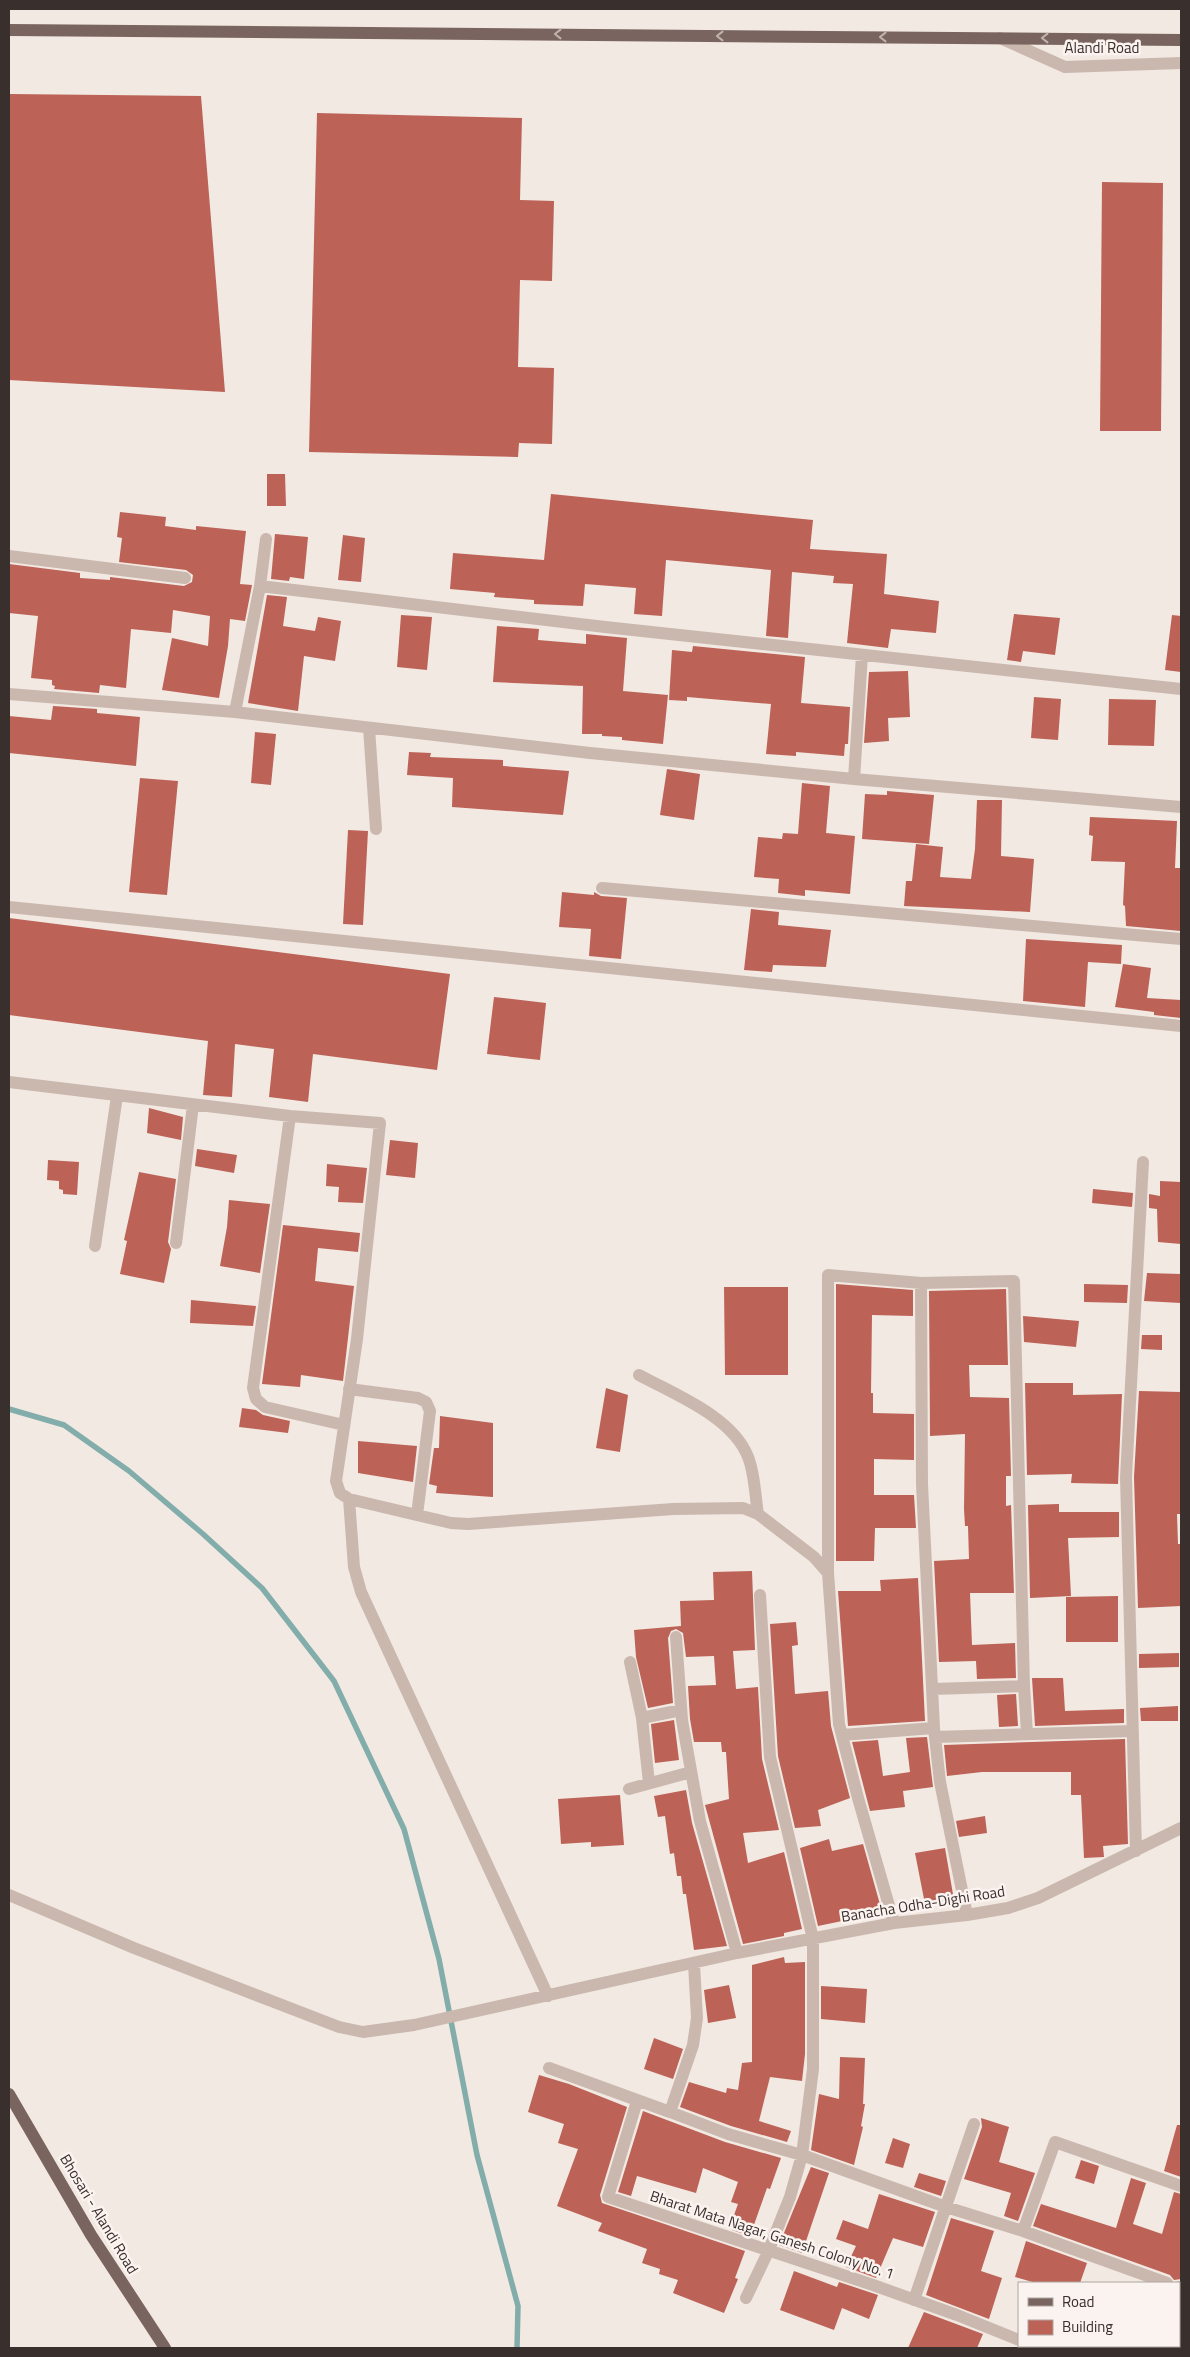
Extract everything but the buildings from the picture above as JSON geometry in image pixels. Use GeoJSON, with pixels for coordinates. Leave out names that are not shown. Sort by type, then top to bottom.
{"type":"FeatureCollection","features":[{"type":"Feature","properties":{"kind":"main road"},"geometry":{"type":"LineString","coordinates":[[9,30],[1181,40]]}},
{"type":"Feature","properties":{"kind":"main road","name":"Bhosari - Alandi Road"},"geometry":{"type":"LineString","coordinates":[[9,2094],[91,2236],[165,2348]]}},
{"type":"Feature","properties":{"kind":"street","name":"Alandi Road"},"geometry":{"type":"LineString","coordinates":[[998,37],[1065,67],[1181,63]]}},
{"type":"Feature","properties":{"kind":"street"},"geometry":{"type":"LineString","coordinates":[[236,712],[260,586],[266,539]]}},
{"type":"Feature","properties":{"kind":"street"},"geometry":{"type":"LineString","coordinates":[[9,556],[185,578]]}},
{"type":"Feature","properties":{"kind":"street"},"geometry":{"type":"LineString","coordinates":[[260,586],[862,655],[1181,689]]}},
{"type":"Feature","properties":{"kind":"street"},"geometry":{"type":"LineString","coordinates":[[854,779],[862,655]]}},
{"type":"Feature","properties":{"kind":"street"},"geometry":{"type":"LineString","coordinates":[[9,694],[236,712],[369,728],[854,779],[1181,807]]}},
{"type":"Feature","properties":{"kind":"street"},"geometry":{"type":"LineString","coordinates":[[369,728],[376,830]]}},
{"type":"Feature","properties":{"kind":"street"},"geometry":{"type":"LineString","coordinates":[[602,888],[1181,939]]}},
{"type":"Feature","properties":{"kind":"street"},"geometry":{"type":"LineString","coordinates":[[9,907],[1181,1026]]}},
{"type":"Feature","properties":{"kind":"street"},"geometry":{"type":"LineString","coordinates":[[9,1082],[290,1116],[380,1123],[349,1389],[336,1481],[340,1493],[349,1499],[451,1523],[468,1524],[673,1509],[743,1508],[758,1514],[814,1557],[828,1573]]}},
{"type":"Feature","properties":{"kind":"street"},"geometry":{"type":"LineString","coordinates":[[95,1246],[116,1096]]}},
{"type":"Feature","properties":{"kind":"street"},"geometry":{"type":"LineString","coordinates":[[176,1243],[193,1105]]}},
{"type":"Feature","properties":{"kind":"street"},"geometry":{"type":"LineString","coordinates":[[290,1116],[253,1388],[256,1399],[265,1407],[344,1425]]}},
{"type":"Feature","properties":{"kind":"street"},"geometry":{"type":"LineString","coordinates":[[1136,1851],[1126,1476],[1143,1162]]}},
{"type":"Feature","properties":{"kind":"street"},"geometry":{"type":"LineString","coordinates":[[894,1922],[839,1724],[828,1573],[828,1275],[921,1283],[1014,1281],[1024,1686],[1027,1733]]}},
{"type":"Feature","properties":{"kind":"street"},"geometry":{"type":"LineString","coordinates":[[921,1283],[922,1484],[934,1732],[940,1782],[967,1915]]}},
{"type":"Feature","properties":{"kind":"street"},"geometry":{"type":"LineString","coordinates":[[639,1375],[703,1409],[734,1434],[748,1457],[758,1514]]}},
{"type":"Feature","properties":{"kind":"street"},"geometry":{"type":"LineString","coordinates":[[349,1389],[418,1398],[426,1402],[430,1412],[417,1515]]}},
{"type":"Feature","properties":{"kind":"street"},"geometry":{"type":"LineString","coordinates":[[349,1499],[354,1567],[361,1592],[548,1996]]}},
{"type":"Feature","properties":{"kind":"street"},"geometry":{"type":"LineString","coordinates":[[746,2298],[768,2252],[790,2197],[802,2155],[813,2069],[813,1940],[770,1757],[760,1595]]}},
{"type":"Feature","properties":{"kind":"street"},"geometry":{"type":"LineString","coordinates":[[676,1637],[681,1710],[700,1821],[737,1953]]}},
{"type":"Feature","properties":{"kind":"street"},"geometry":{"type":"LineString","coordinates":[[630,1662],[642,1718],[649,1783]]}},
{"type":"Feature","properties":{"kind":"street"},"geometry":{"type":"LineString","coordinates":[[933,1689],[1024,1686]]}},
{"type":"Feature","properties":{"kind":"street"},"geometry":{"type":"LineString","coordinates":[[642,1718],[681,1710]]}},
{"type":"Feature","properties":{"kind":"street"},"geometry":{"type":"LineString","coordinates":[[842,1735],[934,1732],[1132,1731]]}},
{"type":"Feature","properties":{"kind":"street"},"geometry":{"type":"LineString","coordinates":[[629,1789],[691,1772]]}},
{"type":"Feature","properties":{"kind":"street","name":"Banacha Odha-Dighi Road"},"geometry":{"type":"LineString","coordinates":[[9,1895],[134,1948],[339,2027],[363,2032],[438,2019],[737,1953],[813,1940],[894,1922],[967,1915],[1008,1908],[1038,1898],[1181,1828]]}},
{"type":"Feature","properties":{"kind":"street"},"geometry":{"type":"LineString","coordinates":[[670,2112],[693,2045],[697,2018],[694,1964]]}},
{"type":"Feature","properties":{"kind":"street"},"geometry":{"type":"LineString","coordinates":[[549,2068],[728,2134],[802,2155],[1164,2282]]}},
{"type":"Feature","properties":{"kind":"street","name":"Bharat Mata Nagar, Ganesh Colony No. 1"},"geometry":{"type":"LineString","coordinates":[[637,2100],[608,2197],[914,2300],[1018,2340]]}},
{"type":"Feature","properties":{"kind":"street"},"geometry":{"type":"LineString","coordinates":[[914,2300],[974,2124]]}},
{"type":"Feature","properties":{"kind":"street"},"geometry":{"type":"LineString","coordinates":[[1023,2231],[1055,2142],[1181,2186]]}},
{"type":"Feature","properties":{"kind":"waterway"},"geometry":{"type":"LineString","coordinates":[[9,1409],[64,1425],[129,1471],[203,1534],[262,1588],[334,1681],[404,1829],[439,1959],[477,2155],[518,2306],[517,2348]]}}]}
